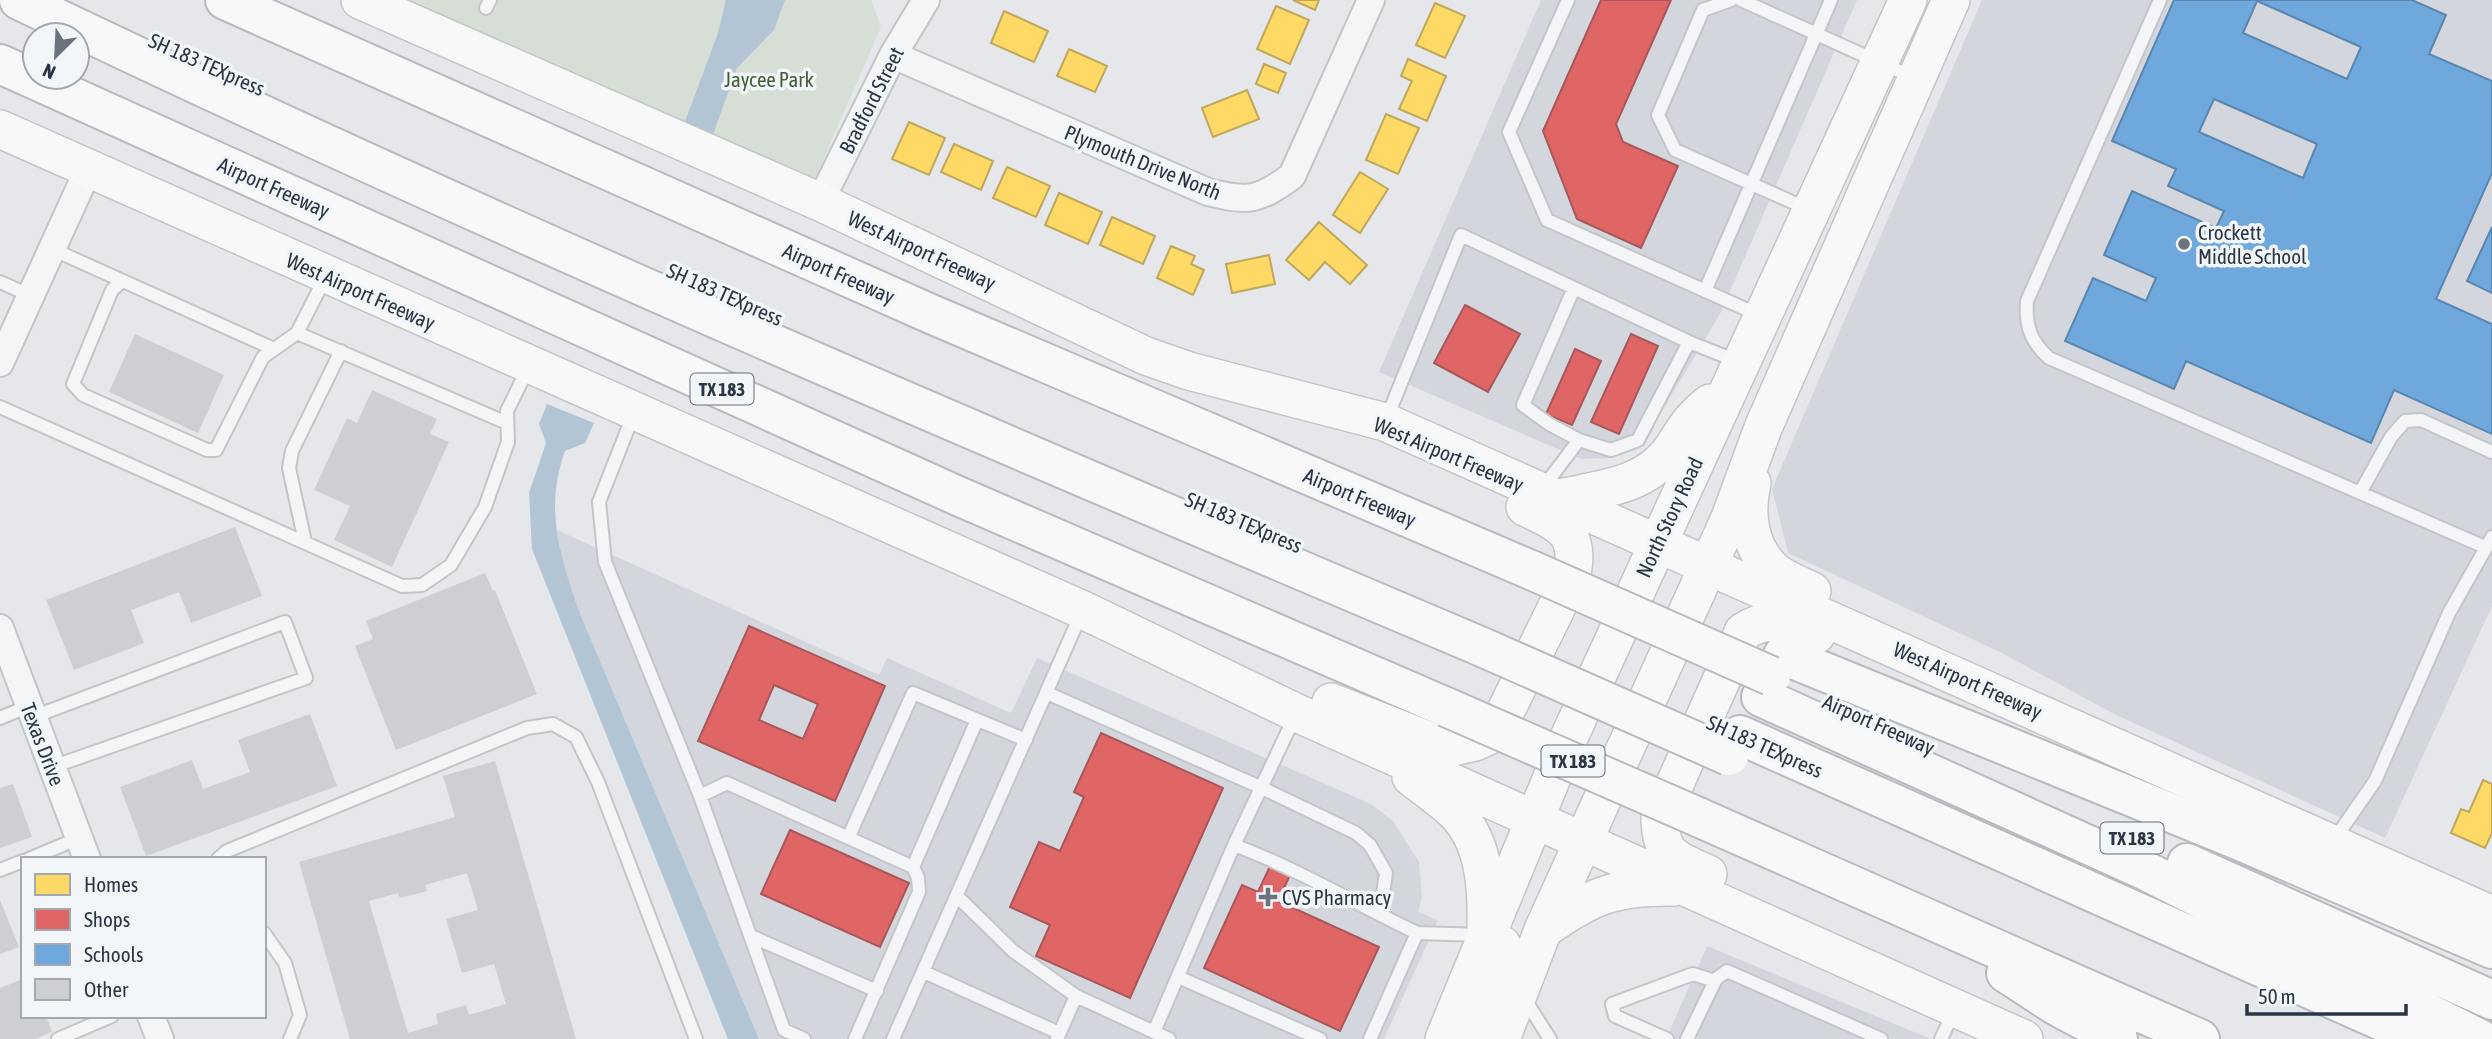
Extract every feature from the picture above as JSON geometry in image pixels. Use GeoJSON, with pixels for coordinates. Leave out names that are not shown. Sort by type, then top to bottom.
{"type":"FeatureCollection","features":[{"type":"Feature","properties":{"kind":"highway","name":"SH 183 TEXpress"},"geometry":{"type":"LineString","coordinates":[[19,0],[176,75],[1058,467],[1489,637]]}},
{"type":"Feature","properties":{"kind":"highway","name":"SH 183 TEXpress"},"geometry":{"type":"LineString","coordinates":[[68,0],[1734,746],[2368,1039]]}},
{"type":"Feature","properties":{"kind":"highway","name":"Airport Freeway"},"geometry":{"type":"LineString","coordinates":[[225,0],[931,314],[1650,622],[2492,1000]]}},
{"type":"Feature","properties":{"kind":"highway","name":"Airport Freeway"},"geometry":{"type":"LineString","coordinates":[[0,64],[982,506],[1699,817],[2200,1039]]}},
{"type":"Feature","properties":{"kind":"highway"},"geometry":{"type":"LineString","coordinates":[[1772,676],[2253,846],[2492,949]]}},
{"type":"Feature","properties":{"kind":"highway"},"geometry":{"type":"LineString","coordinates":[[1772,676],[2146,871],[2480,1039]]}},
{"type":"Feature","properties":{"kind":"highway","name":"SH 183 TEXpress"},"geometry":{"type":"LineString","coordinates":[[1734,746],[2422,1039]]}},
{"type":"Feature","properties":{"kind":"highway"},"geometry":{"type":"LineString","coordinates":[[1904,908],[2055,1005],[2118,1039]]}},
{"type":"Feature","properties":{"kind":"main road","name":"West Airport Freeway"},"geometry":{"type":"LineString","coordinates":[[359,0],[820,202],[1146,356],[1370,419],[2037,710],[2492,915]]}},
{"type":"Feature","properties":{"kind":"main road","name":"North Story Road"},"geometry":{"type":"LineString","coordinates":[[1444,1039],[1565,746],[1908,0]]}},
{"type":"Feature","properties":{"kind":"main road"},"geometry":{"type":"LineString","coordinates":[[1501,1039],[1521,993],[1543,930],[1708,566],[1763,428],[1951,0]]}},
{"type":"Feature","properties":{"kind":"main road","name":"West Airport Freeway"},"geometry":{"type":"LineString","coordinates":[[0,130],[1083,610],[1282,706],[1537,818],[1914,990],[1948,1024],[2024,1039]]}},
{"type":"Feature","properties":{"kind":"main road"},"geometry":{"type":"LineString","coordinates":[[1547,496],[1635,481],[1668,453],[1690,419],[1734,376]]}},
{"type":"Feature","properties":{"kind":"main road"},"geometry":{"type":"LineString","coordinates":[[1282,706],[1316,696],[1448,748],[1475,742],[1495,733],[1571,578],[1576,556],[1571,538],[1561,524],[1381,438],[1370,419]]}},
{"type":"Feature","properties":{"kind":"main road"},"geometry":{"type":"LineString","coordinates":[[1763,428],[1749,495],[1748,520],[1761,556],[1774,571],[2000,677],[2037,710]]}},
{"type":"Feature","properties":{"kind":"main road"},"geometry":{"type":"LineString","coordinates":[[1914,990],[1882,954],[1670,857],[1660,838],[1660,817],[1743,632],[1757,623],[1778,620],[1988,707],[2037,710]]}},
{"type":"Feature","properties":{"kind":"main road"},"geometry":{"type":"LineString","coordinates":[[1375,748],[1456,813],[1480,854],[1487,895],[1486,935]]}},
{"type":"Feature","properties":{"kind":"main road"},"geometry":{"type":"LineString","coordinates":[[1543,930],[1570,911],[1609,892],[1633,887],[1685,887]]}},
{"type":"Feature","properties":{"kind":"main road"},"geometry":{"type":"LineString","coordinates":[[1472,1039],[1501,965],[1505,892]]}},
{"type":"Feature","properties":{"kind":"street","name":"Bradford Street"},"geometry":{"type":"LineString","coordinates":[[820,202],[893,55],[926,0]]}},
{"type":"Feature","properties":{"kind":"street","name":"Plymouth Drive North"},"geometry":{"type":"LineString","coordinates":[[893,55],[1208,192],[1242,200],[1273,190],[1292,176],[1371,0]]}},
{"type":"Feature","properties":{"kind":"street"},"geometry":{"type":"LineString","coordinates":[[0,363],[88,170]]}},
{"type":"Feature","properties":{"kind":"street","name":"Texas Drive"},"geometry":{"type":"LineString","coordinates":[[0,628],[83,849]]}},
{"type":"Feature","properties":{"kind":"street"},"geometry":{"type":"LineString","coordinates":[[152,1018],[160,1039]]}},
{"type":"Feature","properties":{"kind":"lane"},"geometry":{"type":"LineString","coordinates":[[1568,0],[1509,132],[1547,220],[1762,317]]}},
{"type":"Feature","properties":{"kind":"lane"},"geometry":{"type":"LineString","coordinates":[[1731,0],[1703,10],[1658,115],[1675,150],[1811,210]]}},
{"type":"Feature","properties":{"kind":"lane"},"geometry":{"type":"LineString","coordinates":[[1741,0],[1916,79]]}},
{"type":"Feature","properties":{"kind":"lane"},"geometry":{"type":"LineString","coordinates":[[1705,291],[1831,0]]}},
{"type":"Feature","properties":{"kind":"lane"},"geometry":{"type":"LineString","coordinates":[[2160,0],[2027,301],[2025,318],[2037,347],[2049,358],[2360,493],[2489,542],[2449,613],[2375,781],[2332,842]]}},
{"type":"Feature","properties":{"kind":"lane"},"geometry":{"type":"LineString","coordinates":[[1370,419],[1461,235],[1689,342],[1734,376]]}},
{"type":"Feature","properties":{"kind":"lane"},"geometry":{"type":"LineString","coordinates":[[52,249],[274,349]]}},
{"type":"Feature","properties":{"kind":"lane"},"geometry":{"type":"LineString","coordinates":[[121,282],[112,290],[73,384],[83,395],[207,450],[216,450],[263,356],[297,332],[326,276]]}},
{"type":"Feature","properties":{"kind":"lane"},"geometry":{"type":"LineString","coordinates":[[0,282],[31,296]]}},
{"type":"Feature","properties":{"kind":"lane"},"geometry":{"type":"LineString","coordinates":[[1574,288],[1523,405],[1578,440],[1611,450],[1638,440],[1689,342]]}},
{"type":"Feature","properties":{"kind":"lane"},"geometry":{"type":"LineString","coordinates":[[297,332],[507,422]]}},
{"type":"Feature","properties":{"kind":"lane"},"geometry":{"type":"LineString","coordinates":[[305,542],[289,468],[292,451],[341,351]]}},
{"type":"Feature","properties":{"kind":"lane"},"geometry":{"type":"LineString","coordinates":[[0,407],[402,586],[422,585],[451,565],[485,507],[508,442],[507,411],[529,366]]}},
{"type":"Feature","properties":{"kind":"lane"},"geometry":{"type":"LineString","coordinates":[[634,413],[598,502],[605,562],[753,937],[784,1030],[804,1039]]}},
{"type":"Feature","properties":{"kind":"lane"},"geometry":{"type":"LineString","coordinates":[[2360,493],[2390,438],[2405,421],[2421,420],[2492,452]]}},
{"type":"Feature","properties":{"kind":"lane"},"geometry":{"type":"LineString","coordinates":[[1547,496],[1578,440]]}},
{"type":"Feature","properties":{"kind":"lane"},"geometry":{"type":"LineString","coordinates":[[893,1039],[1083,610]]}},
{"type":"Feature","properties":{"kind":"lane"},"geometry":{"type":"LineString","coordinates":[[0,718],[31,712],[285,622],[306,678],[52,767]]}},
{"type":"Feature","properties":{"kind":"lane"},"geometry":{"type":"LineString","coordinates":[[849,836],[913,693],[1026,740]]}},
{"type":"Feature","properties":{"kind":"lane"},"geometry":{"type":"LineString","coordinates":[[1047,693],[1260,786],[1356,833],[1370,845],[1386,873],[1380,915]]}},
{"type":"Feature","properties":{"kind":"lane"},"geometry":{"type":"LineString","coordinates":[[1154,1032],[1260,786],[1282,706]]}},
{"type":"Feature","properties":{"kind":"lane"},"geometry":{"type":"LineString","coordinates":[[913,867],[976,720]]}},
{"type":"Feature","properties":{"kind":"lane"},"geometry":{"type":"LineString","coordinates":[[220,857],[227,851],[527,728],[553,724],[576,737],[598,782],[696,1039]]}},
{"type":"Feature","properties":{"kind":"lane"},"geometry":{"type":"LineString","coordinates":[[699,796],[727,783],[913,867],[918,878],[919,892],[855,1039]]}},
{"type":"Feature","properties":{"kind":"lane"},"geometry":{"type":"LineString","coordinates":[[1234,845],[1287,865],[1417,933],[1486,935]]}},
{"type":"Feature","properties":{"kind":"lane"},"geometry":{"type":"LineString","coordinates":[[40,857],[83,849]]}},
{"type":"Feature","properties":{"kind":"lane"},"geometry":{"type":"LineString","coordinates":[[0,870],[21,862]]}},
{"type":"Feature","properties":{"kind":"lane"},"geometry":{"type":"LineString","coordinates":[[958,897],[1013,951],[1076,996],[1169,1039]]}},
{"type":"Feature","properties":{"kind":"lane"},"geometry":{"type":"LineString","coordinates":[[1370,1039],[1417,933]]}},
{"type":"Feature","properties":{"kind":"lane"},"geometry":{"type":"LineString","coordinates":[[266,936],[285,963],[300,1015],[290,1039]]}},
{"type":"Feature","properties":{"kind":"lane"},"geometry":{"type":"LineString","coordinates":[[753,937],[877,990]]}},
{"type":"Feature","properties":{"kind":"lane"},"geometry":{"type":"LineString","coordinates":[[1687,1039],[1715,981],[1727,971],[1881,1039]]}},
{"type":"Feature","properties":{"kind":"lane"},"geometry":{"type":"LineString","coordinates":[[924,972],[1058,1036],[1076,996]]}},
{"type":"Feature","properties":{"kind":"lane"},"geometry":{"type":"LineString","coordinates":[[1667,1039],[1615,1016],[1612,1004],[1693,974],[1715,981]]}},
{"type":"Feature","properties":{"kind":"lane"},"geometry":{"type":"LineString","coordinates":[[1178,977],[1320,1039]]}},
{"type":"Feature","properties":{"kind":"lane"},"geometry":{"type":"LineString","coordinates":[[1521,993],[1550,1039]]}},
{"type":"Feature","properties":{"kind":"lane"},"geometry":{"type":"LineString","coordinates":[[58,1039],[103,1018]]}},
{"type":"Feature","properties":{"kind":"shaded area"},"geometry":{"type":"Polygon","coordinates":[[[1541,0],[1857,0],[1720,314],[1641,446],[1609,458],[1581,459],[1379,372],[1541,0]]]}},
{"type":"Feature","properties":{"kind":"shaded area","name":"Crockett Middle School"},"geometry":{"type":"Polygon","coordinates":[[[1982,0],[2492,0],[2492,606],[2385,838],[2114,714],[2002,653],[1788,553],[1772,489],[1982,0]]]}},
{"type":"Feature","properties":{"kind":"shaded area"},"geometry":{"type":"Polygon","coordinates":[[[557,530],[879,675],[887,658],[1011,713],[1037,658],[1371,804],[1393,821],[1419,862],[1422,898],[1418,912],[1438,920],[1384,1039],[759,1039],[579,611],[561,557],[557,530]]]}},
{"type":"Feature","properties":{"kind":"shaded area"},"geometry":{"type":"Polygon","coordinates":[[[1707,946],[1931,1039],[1666,1039],[1707,946]]]}},
{"type":"Feature","properties":{"kind":"green space","name":"Jaycee Park"},"geometry":{"type":"Polygon","coordinates":[[[397,0],[871,0],[881,27],[812,185],[397,0]]]}},
{"type":"Feature","properties":{"kind":"water"},"geometry":{"type":"Polygon","coordinates":[[[726,0],[785,0],[774,30],[737,68],[711,140],[683,127],[718,33],[726,0]]]}},
{"type":"Feature","properties":{"kind":"water"},"geometry":{"type":"Polygon","coordinates":[[[547,404],[594,423],[585,443],[565,451],[559,473],[555,513],[566,571],[579,611],[759,1039],[728,1039],[532,549],[529,493],[546,443],[539,424],[547,404]]]}},
{"type":"Feature","properties":{"kind":"building: Homes"},"geometry":{"type":"Polygon","coordinates":[[[1293,0],[1319,0],[1315,10],[1293,0]]]}},
{"type":"Feature","properties":{"kind":"building: Homes"},"geometry":{"type":"Polygon","coordinates":[[[1435,3],[1465,16],[1445,58],[1416,45],[1435,3]]]}},
{"type":"Feature","properties":{"kind":"building: Homes"},"geometry":{"type":"Polygon","coordinates":[[[1276,6],[1309,20],[1290,64],[1257,49],[1276,6]]]}},
{"type":"Feature","properties":{"kind":"building: Homes"},"geometry":{"type":"Polygon","coordinates":[[[1004,11],[1048,31],[1034,62],[991,43],[1004,11]]]}},
{"type":"Feature","properties":{"kind":"building: Homes"},"geometry":{"type":"Polygon","coordinates":[[[1069,49],[1107,66],[1095,92],[1057,76],[1069,49]]]}},
{"type":"Feature","properties":{"kind":"building: Homes"},"geometry":{"type":"Polygon","coordinates":[[[1408,59],[1446,76],[1427,121],[1399,109],[1412,81],[1401,76],[1408,59]]]}},
{"type":"Feature","properties":{"kind":"building: Homes"},"geometry":{"type":"Polygon","coordinates":[[[1264,64],[1286,73],[1278,93],[1256,84],[1264,64]]]}},
{"type":"Feature","properties":{"kind":"building: Homes"},"geometry":{"type":"Polygon","coordinates":[[[1247,90],[1259,119],[1213,137],[1202,108],[1247,90]]]}},
{"type":"Feature","properties":{"kind":"building: Homes"},"geometry":{"type":"Polygon","coordinates":[[[1386,114],[1419,128],[1398,174],[1366,160],[1386,114]]]}},
{"type":"Feature","properties":{"kind":"building: Homes"},"geometry":{"type":"Polygon","coordinates":[[[909,122],[945,138],[929,175],[892,159],[909,122]]]}},
{"type":"Feature","properties":{"kind":"building: Homes"},"geometry":{"type":"Polygon","coordinates":[[[954,144],[993,161],[981,190],[941,172],[954,144]]]}},
{"type":"Feature","properties":{"kind":"building: Homes"},"geometry":{"type":"Polygon","coordinates":[[[1007,167],[1050,186],[1036,217],[993,198],[1007,167]]]}},
{"type":"Feature","properties":{"kind":"building: Homes"},"geometry":{"type":"Polygon","coordinates":[[[1360,172],[1388,189],[1360,233],[1333,215],[1360,172]]]}},
{"type":"Feature","properties":{"kind":"building: Homes"},"geometry":{"type":"Polygon","coordinates":[[[1059,193],[1102,212],[1088,244],[1045,225],[1059,193]]]}},
{"type":"Feature","properties":{"kind":"building: Homes"},"geometry":{"type":"Polygon","coordinates":[[[1112,217],[1155,236],[1143,264],[1100,245],[1112,217]]]}},
{"type":"Feature","properties":{"kind":"building: Homes"},"geometry":{"type":"Polygon","coordinates":[[[1319,222],[1367,265],[1350,284],[1325,262],[1309,280],[1286,260],[1319,222]]]}},
{"type":"Feature","properties":{"kind":"building: Homes"},"geometry":{"type":"Polygon","coordinates":[[[1171,246],[1195,256],[1191,264],[1204,270],[1193,295],[1157,278],[1171,246]]]}},
{"type":"Feature","properties":{"kind":"building: Homes"},"geometry":{"type":"Polygon","coordinates":[[[1269,255],[1275,284],[1232,293],[1226,264],[1269,255]]]}},
{"type":"Feature","properties":{"kind":"building: Homes"},"geometry":{"type":"Polygon","coordinates":[[[2483,780],[2492,784],[2492,833],[2485,848],[2451,833],[2461,809],[2469,812],[2483,780]]]}},
{"type":"Feature","properties":{"kind":"building: Shops"},"geometry":{"type":"Polygon","coordinates":[[[1601,0],[1671,0],[1616,124],[1623,142],[1678,166],[1641,248],[1577,219],[1543,131],[1601,0]]]}},
{"type":"Feature","properties":{"kind":"building: Shops"},"geometry":{"type":"Polygon","coordinates":[[[1465,305],[1520,334],[1488,392],[1434,363],[1465,305]]]}},
{"type":"Feature","properties":{"kind":"building: Shops"},"geometry":{"type":"Polygon","coordinates":[[[1631,334],[1658,346],[1619,434],[1591,422],[1631,334]]]}},
{"type":"Feature","properties":{"kind":"building: Shops"},"geometry":{"type":"Polygon","coordinates":[[[1575,349],[1601,361],[1572,425],[1546,414],[1575,349]]]}},
{"type":"Feature","properties":{"kind":"building: Shops"},"geometry":{"type":"Polygon","coordinates":[[[749,626],[885,686],[835,801],[698,741],[749,626]],[[774,685],[759,720],[803,739],[818,704],[774,685]]]}},
{"type":"Feature","properties":{"kind":"building: Shops"},"geometry":{"type":"Polygon","coordinates":[[[1101,733],[1223,788],[1130,998],[1036,956],[1050,925],[1010,907],[1039,842],[1060,851],[1084,797],[1074,792],[1101,733]]]}},
{"type":"Feature","properties":{"kind":"building: Shops"},"geometry":{"type":"Polygon","coordinates":[[[790,830],[909,883],[880,947],[761,894],[790,830]]]}},
{"type":"Feature","properties":{"kind":"building: Shops","name":"CVS Pharmacy"},"geometry":{"type":"Polygon","coordinates":[[[1271,864],[1291,873],[1278,901],[1379,947],[1340,1031],[1204,968],[1242,885],[1258,892],[1271,864]]]}},
{"type":"Feature","properties":{"kind":"building: Schools"},"geometry":{"type":"Polygon","coordinates":[[[2174,0],[2412,0],[2446,15],[2429,54],[2492,81],[2492,173],[2436,299],[2492,324],[2492,434],[2394,390],[2371,443],[2186,361],[2174,389],[2065,341],[2093,278],[2146,301],[2156,278],[2104,255],[2132,191],[2216,228],[2224,211],[2168,186],[2176,169],[2112,141],[2174,0]],[[2257,1],[2243,33],[2347,79],[2361,47],[2257,1]],[[2214,99],[2199,132],[2303,178],[2317,144],[2214,99]]]}},
{"type":"Feature","properties":{"kind":"building: Schools"},"geometry":{"type":"Polygon","coordinates":[[[2492,227],[2492,293],[2467,281],[2492,227]]]}},
{"type":"Feature","properties":{"kind":"building: Other"},"geometry":{"type":"Polygon","coordinates":[[[135,334],[224,375],[198,433],[109,392],[135,334]]]}},
{"type":"Feature","properties":{"kind":"building: Other"},"geometry":{"type":"Polygon","coordinates":[[[372,390],[437,419],[430,434],[449,442],[392,567],[334,540],[350,506],[314,490],[347,418],[357,423],[372,390]]]}},
{"type":"Feature","properties":{"kind":"building: Other"},"geometry":{"type":"Polygon","coordinates":[[[235,527],[262,596],[191,623],[179,592],[131,610],[144,643],[74,670],[46,600],[235,527]]]}},
{"type":"Feature","properties":{"kind":"building: Other"},"geometry":{"type":"Polygon","coordinates":[[[485,573],[493,591],[495,590],[537,694],[396,750],[355,646],[373,639],[366,621],[485,573]]]}},
{"type":"Feature","properties":{"kind":"building: Other"},"geometry":{"type":"Polygon","coordinates":[[[310,714],[337,786],[146,856],[120,787],[192,760],[203,789],[250,772],[238,740],[310,714]]]}},
{"type":"Feature","properties":{"kind":"building: Other"},"geometry":{"type":"Polygon","coordinates":[[[495,761],[576,1039],[350,1039],[299,862],[455,817],[443,776],[495,761]],[[467,873],[425,885],[427,891],[400,898],[398,893],[369,901],[408,1033],[438,1024],[436,1014],[466,1005],[469,1015],[506,1004],[494,964],[462,973],[446,919],[478,910],[467,873]]]}},
{"type":"Feature","properties":{"kind":"building: Other"},"geometry":{"type":"Polygon","coordinates":[[[13,784],[32,837],[0,848],[0,788],[13,784]]]}},
{"type":"Feature","properties":{"kind":"building: Other"},"geometry":{"type":"Polygon","coordinates":[[[0,900],[19,947],[0,954],[0,900]]]}},
{"type":"Feature","properties":{"kind":"building: Other"},"geometry":{"type":"Polygon","coordinates":[[[21,980],[21,1018],[47,1018],[52,1032],[35,1039],[0,1039],[0,988],[21,980]]]}},
{"type":"Feature","properties":{"kind":"place","name":"Crockett Middle School"},"geometry":{"type":"Point","coordinates":[2184,244]}},
{"type":"Feature","properties":{"kind":"place","name":"CVS Pharmacy"},"geometry":{"type":"Point","coordinates":[1268,897]}}]}
